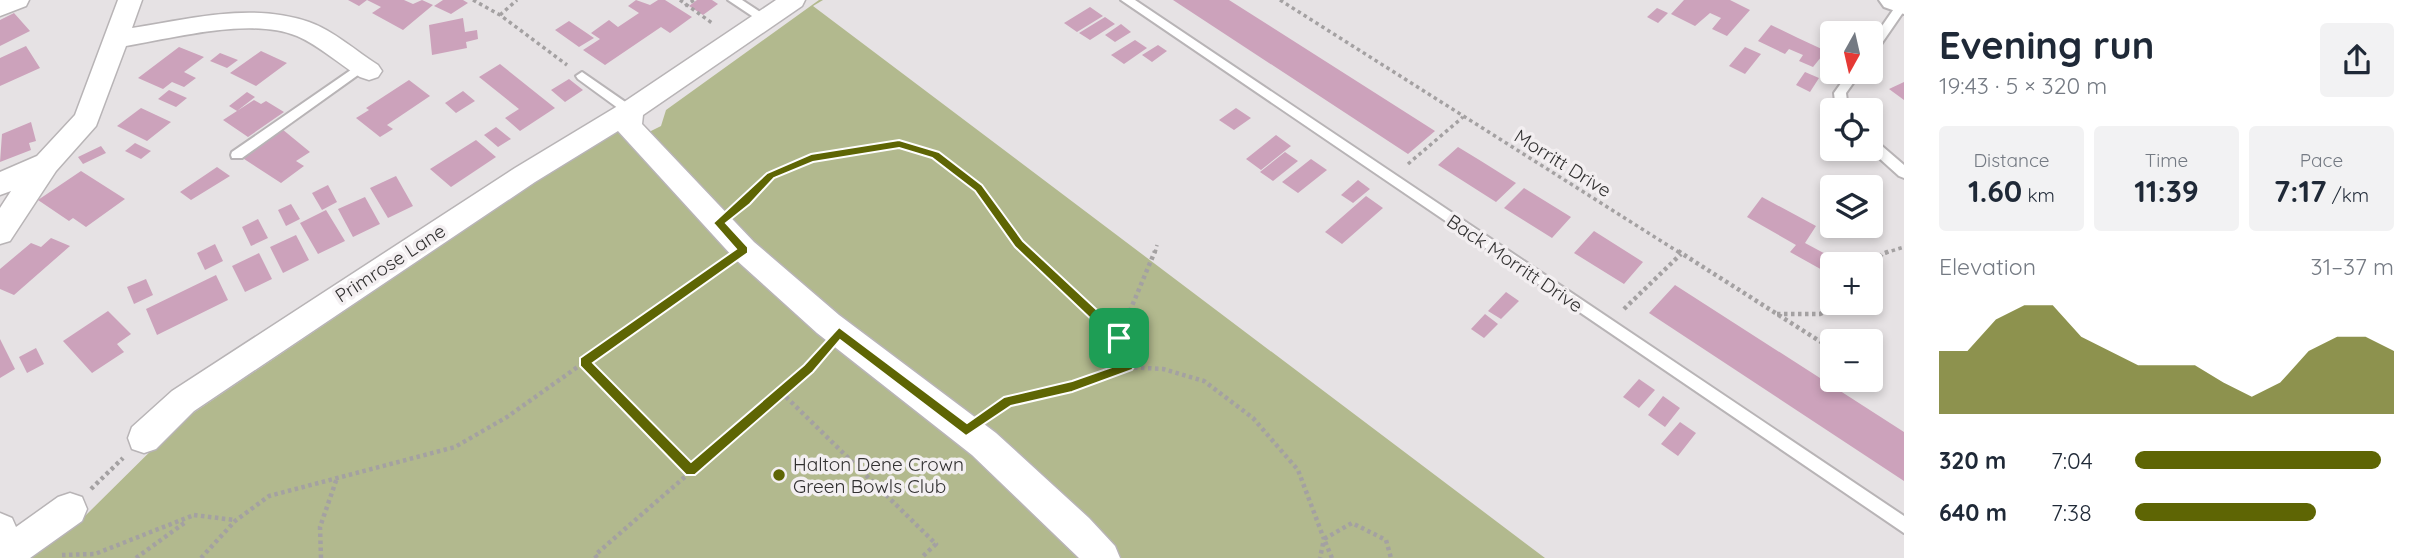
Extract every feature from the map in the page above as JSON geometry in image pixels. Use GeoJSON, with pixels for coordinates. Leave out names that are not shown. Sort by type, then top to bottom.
{"type":"FeatureCollection","features":[{"type":"Feature","properties":{"kind":"main road"},"geometry":{"type":"LineString","coordinates":[[1895,0],[1904,4]]}},
{"type":"Feature","properties":{"kind":"street"},"geometry":{"type":"LineString","coordinates":[[0,8],[17,0]]}},
{"type":"Feature","properties":{"kind":"street"},"geometry":{"type":"LineString","coordinates":[[0,233],[46,164],[87,119],[130,0]]}},
{"type":"Feature","properties":{"kind":"street","name":"Primrose Lane"},"geometry":{"type":"LineString","coordinates":[[144,438],[183,401],[524,175],[631,111],[793,0]]}},
{"type":"Feature","properties":{"kind":"street"},"geometry":{"type":"LineString","coordinates":[[117,39],[240,22],[281,24],[303,29],[365,69]]}},
{"type":"Feature","properties":{"kind":"street"},"geometry":{"type":"LineString","coordinates":[[631,111],[629,127],[744,250],[839,332],[966,430],[1067,521],[1102,558]]}},
{"type":"Feature","properties":{"kind":"street"},"geometry":{"type":"LineString","coordinates":[[0,184],[46,164]]}},
{"type":"Feature","properties":{"kind":"street"},"geometry":{"type":"LineString","coordinates":[[4,541],[70,509]]}},
{"type":"Feature","properties":{"kind":"lane"},"geometry":{"type":"LineString","coordinates":[[734,0],[765,19]]}},
{"type":"Feature","properties":{"kind":"lane","name":"Back Morritt Drive"},"geometry":{"type":"LineString","coordinates":[[1127,0],[1904,525]]}},
{"type":"Feature","properties":{"kind":"lane"},"geometry":{"type":"LineString","coordinates":[[1883,33],[1904,4]]}},
{"type":"Feature","properties":{"kind":"lane"},"geometry":{"type":"LineString","coordinates":[[237,155],[365,69]]}},
{"type":"Feature","properties":{"kind":"lane"},"geometry":{"type":"LineString","coordinates":[[582,76],[631,111]]}},
{"type":"Feature","properties":{"kind":"lane"},"geometry":{"type":"LineString","coordinates":[[1883,154],[1904,173]]}},
{"type":"Feature","properties":{"kind":"path"},"geometry":{"type":"LineString","coordinates":[[473,0],[500,15],[582,76]]}},
{"type":"Feature","properties":{"kind":"path"},"geometry":{"type":"LineString","coordinates":[[500,15],[517,0]]}},
{"type":"Feature","properties":{"kind":"path"},"geometry":{"type":"LineString","coordinates":[[680,0],[736,39]]}},
{"type":"Feature","properties":{"kind":"path"},"geometry":{"type":"LineString","coordinates":[[685,6],[694,0]]}},
{"type":"Feature","properties":{"kind":"path","name":"Morritt Drive"},"geometry":{"type":"LineString","coordinates":[[1280,0],[1820,341]]}},
{"type":"Feature","properties":{"kind":"path"},"geometry":{"type":"LineString","coordinates":[[1391,178],[1463,117]]}},
{"type":"Feature","properties":{"kind":"path"},"geometry":{"type":"LineString","coordinates":[[719,223],[747,201],[771,176],[781,171],[811,158],[899,144],[935,155],[979,188],[1019,244],[1119,338]]}},
{"type":"Feature","properties":{"kind":"path"},"geometry":{"type":"LineString","coordinates":[[1128,367],[1119,338],[1123,318],[1154,262],[1157,246]]}},
{"type":"Feature","properties":{"kind":"path"},"geometry":{"type":"LineString","coordinates":[[1883,254],[1904,247]]}},
{"type":"Feature","properties":{"kind":"path"},"geometry":{"type":"LineString","coordinates":[[201,558],[235,520],[269,496],[455,447],[507,417],[744,250]]}},
{"type":"Feature","properties":{"kind":"path"},"geometry":{"type":"LineString","coordinates":[[1607,326],[1681,254]]}},
{"type":"Feature","properties":{"kind":"path"},"geometry":{"type":"LineString","coordinates":[[1775,313],[1820,314]]}},
{"type":"Feature","properties":{"kind":"path"},"geometry":{"type":"LineString","coordinates":[[597,558],[595,555],[808,369],[839,332]]}},
{"type":"Feature","properties":{"kind":"path"},"geometry":{"type":"LineString","coordinates":[[585,362],[691,471]]}},
{"type":"Feature","properties":{"kind":"path"},"geometry":{"type":"LineString","coordinates":[[966,430],[1008,401],[1072,386],[1128,367],[1163,369],[1203,382],[1253,418],[1298,470],[1332,558]]}},
{"type":"Feature","properties":{"kind":"path"},"geometry":{"type":"LineString","coordinates":[[781,392],[936,544],[921,558]]}},
{"type":"Feature","properties":{"kind":"path"},"geometry":{"type":"LineString","coordinates":[[70,509],[144,438]]}},
{"type":"Feature","properties":{"kind":"path"},"geometry":{"type":"LineString","coordinates":[[321,558],[320,527],[337,477]]}},
{"type":"Feature","properties":{"kind":"path"},"geometry":{"type":"LineString","coordinates":[[4,541],[94,554],[194,515],[235,520]]}},
{"type":"Feature","properties":{"kind":"path"},"geometry":{"type":"LineString","coordinates":[[136,558],[194,515]]}},
{"type":"Feature","properties":{"kind":"path"},"geometry":{"type":"LineString","coordinates":[[1320,558],[1324,539],[1352,523],[1386,540],[1391,558]]}},
{"type":"Feature","properties":{"kind":"green space"},"geometry":{"type":"Polygon","coordinates":[[[819,0],[823,0],[813,6],[1545,558],[18,558],[85,516],[180,422],[612,131],[626,133],[635,139],[661,126],[666,110],[819,0]]]}},
{"type":"Feature","properties":{"kind":"building"},"geometry":{"type":"Polygon","coordinates":[[[348,0],[367,0],[359,6],[348,0]]]}},
{"type":"Feature","properties":{"kind":"building"},"geometry":{"type":"Polygon","coordinates":[[[367,0],[404,0],[413,4],[422,0],[433,5],[403,30],[372,13],[381,7],[367,0]]]}},
{"type":"Feature","properties":{"kind":"building"},"geometry":{"type":"Polygon","coordinates":[[[443,0],[463,0],[468,3],[451,14],[434,6],[443,0]]]}},
{"type":"Feature","properties":{"kind":"building"},"geometry":{"type":"Polygon","coordinates":[[[636,0],[650,5],[658,0],[665,0],[692,17],[670,33],[661,27],[605,65],[583,50],[600,39],[591,33],[609,20],[618,27],[639,13],[628,6],[636,0]]]}},
{"type":"Feature","properties":{"kind":"building"},"geometry":{"type":"Polygon","coordinates":[[[697,0],[712,0],[718,4],[703,15],[689,6],[697,0]]]}},
{"type":"Feature","properties":{"kind":"building"},"geometry":{"type":"Polygon","coordinates":[[[1173,0],[1229,0],[1435,131],[1408,154],[1173,0]]]}},
{"type":"Feature","properties":{"kind":"building"},"geometry":{"type":"Polygon","coordinates":[[[1684,0],[1730,0],[1750,10],[1727,36],[1712,29],[1721,18],[1710,13],[1695,26],[1671,14],[1684,0]]]}},
{"type":"Feature","properties":{"kind":"building"},"geometry":{"type":"Polygon","coordinates":[[[1090,7],[1103,16],[1077,32],[1064,23],[1090,7]]]}},
{"type":"Feature","properties":{"kind":"building"},"geometry":{"type":"Polygon","coordinates":[[[1657,8],[1668,13],[1658,23],[1647,17],[1657,8]]]}},
{"type":"Feature","properties":{"kind":"building"},"geometry":{"type":"Polygon","coordinates":[[[14,13],[30,31],[0,46],[0,20],[14,13]]]}},
{"type":"Feature","properties":{"kind":"building"},"geometry":{"type":"Polygon","coordinates":[[[1105,17],[1115,24],[1090,40],[1079,33],[1105,17]]]}},
{"type":"Feature","properties":{"kind":"building"},"geometry":{"type":"Polygon","coordinates":[[[463,18],[465,32],[477,30],[478,39],[466,42],[467,48],[432,55],[429,25],[463,18]]]}},
{"type":"Feature","properties":{"kind":"building"},"geometry":{"type":"Polygon","coordinates":[[[569,21],[594,38],[579,47],[555,30],[569,21]]]}},
{"type":"Feature","properties":{"kind":"building"},"geometry":{"type":"Polygon","coordinates":[[[1121,24],[1131,32],[1115,42],[1105,35],[1121,24]]]}},
{"type":"Feature","properties":{"kind":"building"},"geometry":{"type":"Polygon","coordinates":[[[1771,25],[1820,48],[1820,58],[1813,67],[1799,61],[1803,55],[1789,49],[1785,54],[1758,41],[1771,25]]]}},
{"type":"Feature","properties":{"kind":"building"},"geometry":{"type":"Polygon","coordinates":[[[1135,40],[1147,48],[1124,64],[1111,55],[1135,40]]]}},
{"type":"Feature","properties":{"kind":"building"},"geometry":{"type":"Polygon","coordinates":[[[1158,45],[1167,51],[1152,62],[1142,55],[1158,45]]]}},
{"type":"Feature","properties":{"kind":"building"},"geometry":{"type":"Polygon","coordinates":[[[26,46],[40,68],[0,86],[0,58],[26,46]]]}},
{"type":"Feature","properties":{"kind":"building"},"geometry":{"type":"Polygon","coordinates":[[[179,47],[204,57],[184,72],[196,78],[184,87],[172,82],[163,89],[138,78],[179,47]]]}},
{"type":"Feature","properties":{"kind":"building"},"geometry":{"type":"Polygon","coordinates":[[[1745,47],[1761,54],[1745,74],[1729,66],[1745,47]]]}},
{"type":"Feature","properties":{"kind":"building"},"geometry":{"type":"Polygon","coordinates":[[[261,51],[287,63],[256,86],[230,73],[261,51]]]}},
{"type":"Feature","properties":{"kind":"building"},"geometry":{"type":"Polygon","coordinates":[[[220,53],[238,60],[227,68],[210,61],[220,53]]]}},
{"type":"Feature","properties":{"kind":"building"},"geometry":{"type":"Polygon","coordinates":[[[500,64],[555,108],[520,131],[505,118],[519,109],[479,77],[500,64]]]}},
{"type":"Feature","properties":{"kind":"building"},"geometry":{"type":"Polygon","coordinates":[[[1805,72],[1819,78],[1810,92],[1796,85],[1805,72]]]}},
{"type":"Feature","properties":{"kind":"building"},"geometry":{"type":"Polygon","coordinates":[[[569,79],[583,90],[565,102],[551,90],[569,79]]]}},
{"type":"Feature","properties":{"kind":"building"},"geometry":{"type":"Polygon","coordinates":[[[409,80],[430,96],[387,125],[393,129],[380,137],[356,118],[369,110],[366,108],[409,80]]]}},
{"type":"Feature","properties":{"kind":"building"},"geometry":{"type":"Polygon","coordinates":[[[1904,82],[1904,100],[1889,89],[1904,82]]]}},
{"type":"Feature","properties":{"kind":"building"},"geometry":{"type":"Polygon","coordinates":[[[169,90],[187,98],[176,107],[158,99],[169,90]]]}},
{"type":"Feature","properties":{"kind":"building"},"geometry":{"type":"Polygon","coordinates":[[[463,91],[475,101],[456,113],[445,103],[463,91]]]}},
{"type":"Feature","properties":{"kind":"building"},"geometry":{"type":"Polygon","coordinates":[[[247,92],[255,97],[237,111],[229,106],[247,92]]]}},
{"type":"Feature","properties":{"kind":"building"},"geometry":{"type":"Polygon","coordinates":[[[254,100],[261,104],[266,101],[284,112],[248,137],[223,120],[254,100]]]}},
{"type":"Feature","properties":{"kind":"building"},"geometry":{"type":"Polygon","coordinates":[[[141,108],[171,122],[147,141],[117,126],[141,108]]]}},
{"type":"Feature","properties":{"kind":"building"},"geometry":{"type":"Polygon","coordinates":[[[1236,108],[1251,118],[1234,130],[1219,120],[1236,108]]]}},
{"type":"Feature","properties":{"kind":"building"},"geometry":{"type":"Polygon","coordinates":[[[31,122],[36,141],[29,143],[31,150],[0,162],[2,134],[31,122]]]}},
{"type":"Feature","properties":{"kind":"building"},"geometry":{"type":"Polygon","coordinates":[[[496,127],[511,139],[498,147],[484,135],[496,127]]]}},
{"type":"Feature","properties":{"kind":"building"},"geometry":{"type":"Polygon","coordinates":[[[282,129],[310,152],[296,161],[304,166],[281,183],[241,157],[282,129]]]}},
{"type":"Feature","properties":{"kind":"building"},"geometry":{"type":"Polygon","coordinates":[[[1276,135],[1291,146],[1261,170],[1246,159],[1276,135]]]}},
{"type":"Feature","properties":{"kind":"building"},"geometry":{"type":"Polygon","coordinates":[[[476,140],[496,157],[451,187],[430,169],[476,140]]]}},
{"type":"Feature","properties":{"kind":"building"},"geometry":{"type":"Polygon","coordinates":[[[135,143],[151,151],[141,159],[125,151],[135,143]]]}},
{"type":"Feature","properties":{"kind":"building"},"geometry":{"type":"Polygon","coordinates":[[[101,146],[106,153],[83,164],[78,157],[101,146]]]}},
{"type":"Feature","properties":{"kind":"building"},"geometry":{"type":"Polygon","coordinates":[[[1458,147],[1516,183],[1496,202],[1438,165],[1458,147]]]}},
{"type":"Feature","properties":{"kind":"building"},"geometry":{"type":"Polygon","coordinates":[[[1285,152],[1298,161],[1273,181],[1260,172],[1285,152]]]}},
{"type":"Feature","properties":{"kind":"building"},"geometry":{"type":"Polygon","coordinates":[[[1311,159],[1327,170],[1298,193],[1282,182],[1311,159]]]}},
{"type":"Feature","properties":{"kind":"building"},"geometry":{"type":"Polygon","coordinates":[[[217,167],[230,176],[191,200],[180,192],[217,167]]]}},
{"type":"Feature","properties":{"kind":"building"},"geometry":{"type":"Polygon","coordinates":[[[81,171],[125,199],[86,227],[73,218],[69,221],[38,200],[81,171]]]}},
{"type":"Feature","properties":{"kind":"building"},"geometry":{"type":"Polygon","coordinates":[[[396,176],[413,206],[388,218],[370,188],[396,176]]]}},
{"type":"Feature","properties":{"kind":"building"},"geometry":{"type":"Polygon","coordinates":[[[1358,180],[1370,189],[1353,203],[1341,195],[1358,180]]]}},
{"type":"Feature","properties":{"kind":"building"},"geometry":{"type":"Polygon","coordinates":[[[328,185],[337,202],[322,210],[312,193],[328,185]]]}},
{"type":"Feature","properties":{"kind":"building"},"geometry":{"type":"Polygon","coordinates":[[[1524,188],[1571,217],[1552,238],[1504,208],[1524,188]]]}},
{"type":"Feature","properties":{"kind":"building"},"geometry":{"type":"Polygon","coordinates":[[[1366,196],[1383,208],[1342,244],[1325,232],[1366,196]]]}},
{"type":"Feature","properties":{"kind":"building"},"geometry":{"type":"Polygon","coordinates":[[[365,197],[380,224],[353,237],[338,209],[365,197]]]}},
{"type":"Feature","properties":{"kind":"building"},"geometry":{"type":"Polygon","coordinates":[[[1762,197],[1816,226],[1805,243],[1822,252],[1820,269],[1790,252],[1796,245],[1747,217],[1762,197]]]}},
{"type":"Feature","properties":{"kind":"building"},"geometry":{"type":"Polygon","coordinates":[[[291,204],[300,219],[286,226],[278,210],[291,204]]]}},
{"type":"Feature","properties":{"kind":"building"},"geometry":{"type":"Polygon","coordinates":[[[326,210],[345,241],[318,254],[300,223],[326,210]]]}},
{"type":"Feature","properties":{"kind":"building"},"geometry":{"type":"Polygon","coordinates":[[[258,219],[268,238],[251,246],[242,227],[258,219]]]}},
{"type":"Feature","properties":{"kind":"building"},"geometry":{"type":"Polygon","coordinates":[[[1594,231],[1643,262],[1624,284],[1574,253],[1594,231]]]}},
{"type":"Feature","properties":{"kind":"building"},"geometry":{"type":"Polygon","coordinates":[[[296,235],[309,260],[283,273],[270,247],[296,235]]]}},
{"type":"Feature","properties":{"kind":"building"},"geometry":{"type":"Polygon","coordinates":[[[51,238],[70,246],[14,295],[0,289],[0,269],[31,243],[41,247],[51,238]]]}},
{"type":"Feature","properties":{"kind":"building"},"geometry":{"type":"Polygon","coordinates":[[[215,244],[223,261],[205,270],[197,253],[215,244]]]}},
{"type":"Feature","properties":{"kind":"building"},"geometry":{"type":"Polygon","coordinates":[[[259,253],[272,279],[245,292],[232,266],[259,253]]]}},
{"type":"Feature","properties":{"kind":"building"},"geometry":{"type":"Polygon","coordinates":[[[216,275],[228,300],[157,335],[146,309],[216,275]]]}},
{"type":"Feature","properties":{"kind":"building"},"geometry":{"type":"Polygon","coordinates":[[[146,279],[153,295],[134,304],[127,287],[146,279]]]}},
{"type":"Feature","properties":{"kind":"building"},"geometry":{"type":"Polygon","coordinates":[[[1675,285],[1820,378],[1820,392],[1842,392],[1904,432],[1904,481],[1649,313],[1675,285]]]}},
{"type":"Feature","properties":{"kind":"building"},"geometry":{"type":"Polygon","coordinates":[[[1506,292],[1519,301],[1501,319],[1488,311],[1506,292]]]}},
{"type":"Feature","properties":{"kind":"building"},"geometry":{"type":"Polygon","coordinates":[[[108,311],[131,334],[117,344],[124,352],[92,373],[63,341],[108,311]]]}},
{"type":"Feature","properties":{"kind":"building"},"geometry":{"type":"Polygon","coordinates":[[[1485,314],[1498,324],[1484,338],[1471,329],[1485,314]]]}},
{"type":"Feature","properties":{"kind":"building"},"geometry":{"type":"Polygon","coordinates":[[[0,339],[15,369],[0,378],[0,339]]]}},
{"type":"Feature","properties":{"kind":"building"},"geometry":{"type":"Polygon","coordinates":[[[36,348],[44,364],[27,373],[19,357],[36,348]]]}},
{"type":"Feature","properties":{"kind":"building"},"geometry":{"type":"Polygon","coordinates":[[[1639,379],[1655,390],[1639,408],[1623,397],[1639,379]]]}},
{"type":"Feature","properties":{"kind":"building"},"geometry":{"type":"Polygon","coordinates":[[[1663,396],[1680,408],[1665,427],[1648,415],[1663,396]]]}},
{"type":"Feature","properties":{"kind":"building"},"geometry":{"type":"Polygon","coordinates":[[[1680,422],[1696,433],[1678,456],[1661,444],[1680,422]]]}},
{"type":"Feature","properties":{"kind":"place","name":"Halton Dene Crown Green Bowls Club"},"geometry":{"type":"Point","coordinates":[779,475]}},
{"type":"Feature","properties":{"kind":"route"},"geometry":{"type":"LineString","coordinates":[[899,144],[935,155],[979,188],[1019,244],[1119,338],[1128,367],[1072,386],[1008,401],[966,430],[839,332],[808,369],[691,471],[585,362],[744,250],[719,223],[747,201],[771,176],[811,158],[899,144]]}}]}
